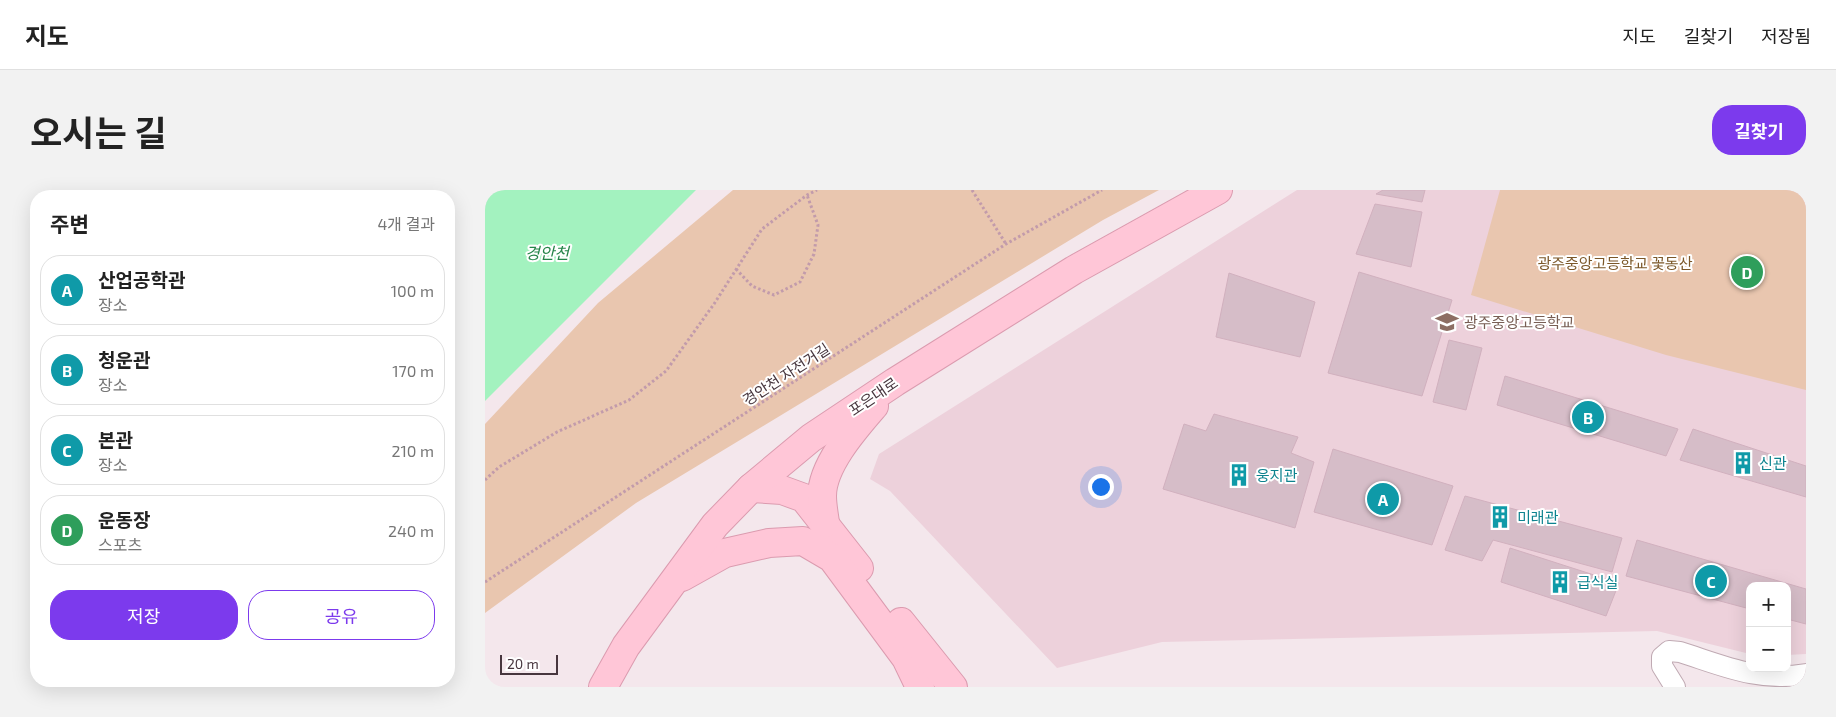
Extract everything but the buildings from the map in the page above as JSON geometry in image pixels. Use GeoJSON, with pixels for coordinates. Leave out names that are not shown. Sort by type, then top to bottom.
{"type":"FeatureCollection","features":[{"type":"Feature","properties":{"kind":"street","name":"포은대로"},"geometry":{"type":"LineString","coordinates":[[603,687],[626,646],[715,525],[751,488],[811,438],[895,382],[1074,270],[1218,190]]}},
{"type":"Feature","properties":{"kind":"street"},"geometry":{"type":"LineString","coordinates":[[825,523],[822,495],[830,464],[857,426],[895,382]]}},
{"type":"Feature","properties":{"kind":"street"},"geometry":{"type":"LineString","coordinates":[[751,488],[782,490],[804,498],[928,658],[953,687]]}},
{"type":"Feature","properties":{"kind":"street"},"geometry":{"type":"LineString","coordinates":[[674,581],[725,553],[769,543],[803,541],[832,558],[905,658],[920,687]]}},
{"type":"Feature","properties":{"kind":"street"},"geometry":{"type":"LineString","coordinates":[[1675,687],[1662,666],[1662,657],[1669,651],[1680,652],[1746,674],[1790,677],[1806,674]]}},
{"type":"Feature","properties":{"kind":"path"},"geometry":{"type":"LineString","coordinates":[[485,480],[499,467],[557,432],[629,400],[666,371],[714,304],[762,229],[807,195],[817,190]]}},
{"type":"Feature","properties":{"kind":"path"},"geometry":{"type":"LineString","coordinates":[[972,190],[1006,244]]}},
{"type":"Feature","properties":{"kind":"path","name":"경안천 자전거길"},"geometry":{"type":"LineString","coordinates":[[485,582],[1006,244],[1102,190]]}},
{"type":"Feature","properties":{"kind":"path"},"geometry":{"type":"LineString","coordinates":[[735,269],[752,286],[774,295],[800,282],[813,254],[818,225],[807,195]]}},
{"type":"Feature","properties":{"kind":"shaded area","name":"광주중앙고등학교"},"geometry":{"type":"Polygon","coordinates":[[[1297,190],[1806,190],[1806,654],[1791,655],[1791,582],[1746,582],[1746,653],[1657,631],[1162,642],[1057,668],[890,491],[870,479],[879,454],[1297,190]]]}},
{"type":"Feature","properties":{"kind":"green space"},"geometry":{"type":"Polygon","coordinates":[[[733,190],[1159,190],[1103,220],[636,503],[485,613],[485,424],[598,303],[733,190]]]}},
{"type":"Feature","properties":{"kind":"green space","name":"광주중앙고등학교 꽃동산"},"geometry":{"type":"Polygon","coordinates":[[[1500,190],[1806,190],[1806,390],[1666,355],[1471,295],[1500,190]]]}},
{"type":"Feature","properties":{"kind":"water","name":"경안천"},"geometry":{"type":"Polygon","coordinates":[[[485,190],[696,190],[485,401],[485,190]]]}},
{"type":"Feature","properties":{"kind":"place","name":"운동장"},"geometry":{"type":"Point","coordinates":[1747,272]}},
{"type":"Feature","properties":{"kind":"place","name":"광주중앙고등학교"},"geometry":{"type":"Point","coordinates":[1447,322]}},
{"type":"Feature","properties":{"kind":"place","name":"청운관"},"geometry":{"type":"Point","coordinates":[1588,417]}},
{"type":"Feature","properties":{"kind":"place","name":"신관"},"geometry":{"type":"Point","coordinates":[1743,463]}},
{"type":"Feature","properties":{"kind":"place","name":"웅지관"},"geometry":{"type":"Point","coordinates":[1239,475]}},
{"type":"Feature","properties":{"kind":"place","name":"산업공학관"},"geometry":{"type":"Point","coordinates":[1383,499]}},
{"type":"Feature","properties":{"kind":"place","name":"미래관"},"geometry":{"type":"Point","coordinates":[1500,517]}},
{"type":"Feature","properties":{"kind":"place","name":"본관"},"geometry":{"type":"Point","coordinates":[1711,581]}},
{"type":"Feature","properties":{"kind":"place","name":"급식실"},"geometry":{"type":"Point","coordinates":[1560,582]}}]}
